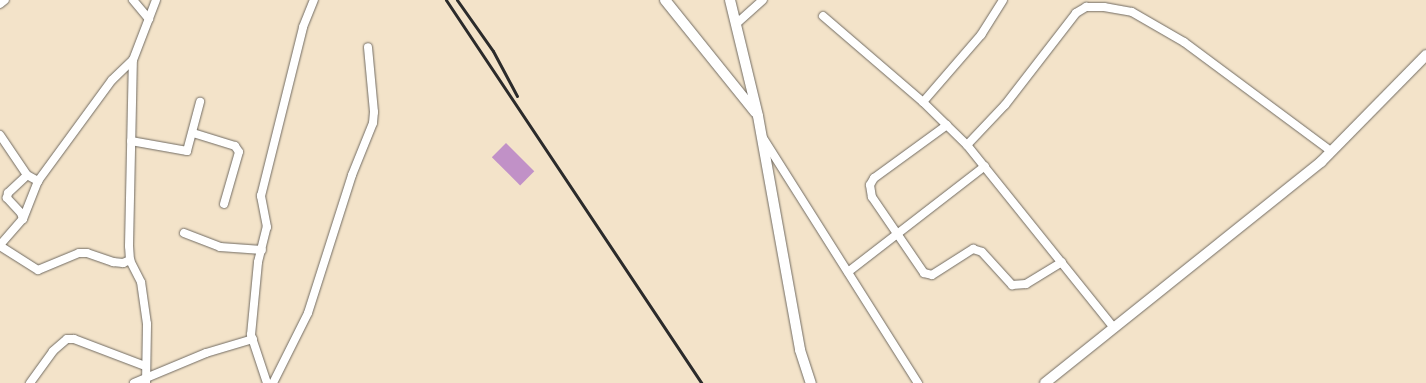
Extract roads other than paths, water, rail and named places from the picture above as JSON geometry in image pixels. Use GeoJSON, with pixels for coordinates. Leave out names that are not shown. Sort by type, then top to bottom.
{"type":"FeatureCollection","features":[{"type":"Feature","properties":{"kind":"street"},"geometry":{"type":"LineString","coordinates":[[0,4],[5,0]]}},
{"type":"Feature","properties":{"kind":"street"},"geometry":{"type":"LineString","coordinates":[[133,0],[149,19]]}},
{"type":"Feature","properties":{"kind":"street"},"geometry":{"type":"LineString","coordinates":[[146,380],[146,324],[141,282],[130,260],[133,60],[156,0]]}},
{"type":"Feature","properties":{"kind":"street"},"geometry":{"type":"LineString","coordinates":[[267,383],[253,339],[256,277],[267,227],[262,196],[303,27],[314,0]]}},
{"type":"Feature","properties":{"kind":"street"},"geometry":{"type":"LineString","coordinates":[[665,0],[758,116]]}},
{"type":"Feature","properties":{"kind":"street"},"geometry":{"type":"LineString","coordinates":[[730,0],[758,116],[800,350],[811,383]]}},
{"type":"Feature","properties":{"kind":"street"},"geometry":{"type":"LineString","coordinates":[[736,24],[763,0]]}},
{"type":"Feature","properties":{"kind":"street"},"geometry":{"type":"LineString","coordinates":[[923,102],[981,36],[1003,0]]}},
{"type":"Feature","properties":{"kind":"street"},"geometry":{"type":"LineString","coordinates":[[967,145],[1004,105],[1076,13],[1097,3],[1132,12],[1184,42],[1331,151]]}},
{"type":"Feature","properties":{"kind":"street"},"geometry":{"type":"LineString","coordinates":[[823,16],[923,102],[967,145],[1114,328]]}},
{"type":"Feature","properties":{"kind":"street"},"geometry":{"type":"LineString","coordinates":[[273,383],[308,313],[352,175],[373,122],[374,112],[368,47]]}},
{"type":"Feature","properties":{"kind":"street"},"geometry":{"type":"LineString","coordinates":[[1045,383],[1331,151],[1426,55]]}},
{"type":"Feature","properties":{"kind":"street"},"geometry":{"type":"LineString","coordinates":[[130,260],[123,263],[79,253],[38,270],[0,246],[22,219],[38,181],[112,80],[133,60]]}},
{"type":"Feature","properties":{"kind":"street"},"geometry":{"type":"LineString","coordinates":[[131,141],[184,152],[190,148],[200,102]]}},
{"type":"Feature","properties":{"kind":"street"},"geometry":{"type":"LineString","coordinates":[[947,125],[874,178],[870,185],[872,197],[928,275],[932,275],[972,249],[982,252],[1007,282],[1019,286],[1062,262]]}},
{"type":"Feature","properties":{"kind":"street"},"geometry":{"type":"LineString","coordinates":[[193,133],[235,146],[239,152],[224,204]]}},
{"type":"Feature","properties":{"kind":"street"},"geometry":{"type":"LineString","coordinates":[[0,135],[27,175],[38,181]]}},
{"type":"Feature","properties":{"kind":"street"},"geometry":{"type":"LineString","coordinates":[[762,136],[918,383]]}},
{"type":"Feature","properties":{"kind":"street"},"geometry":{"type":"LineString","coordinates":[[848,272],[985,166]]}},
{"type":"Feature","properties":{"kind":"street"},"geometry":{"type":"LineString","coordinates":[[22,219],[21,213],[7,198],[8,193],[27,175]]}},
{"type":"Feature","properties":{"kind":"street"},"geometry":{"type":"LineString","coordinates":[[184,233],[220,247],[262,250]]}},
{"type":"Feature","properties":{"kind":"street"},"geometry":{"type":"LineString","coordinates":[[30,383],[53,351],[67,339],[74,339],[145,366]]}},
{"type":"Feature","properties":{"kind":"street"},"geometry":{"type":"LineString","coordinates":[[134,383],[146,380],[206,353],[253,339]]}},
{"type":"Feature","properties":{"kind":"railway"},"geometry":{"type":"LineString","coordinates":[[446,0],[701,383]]}},
{"type":"Feature","properties":{"kind":"railway"},"geometry":{"type":"LineString","coordinates":[[457,0],[493,51],[517,96]]}}]}
